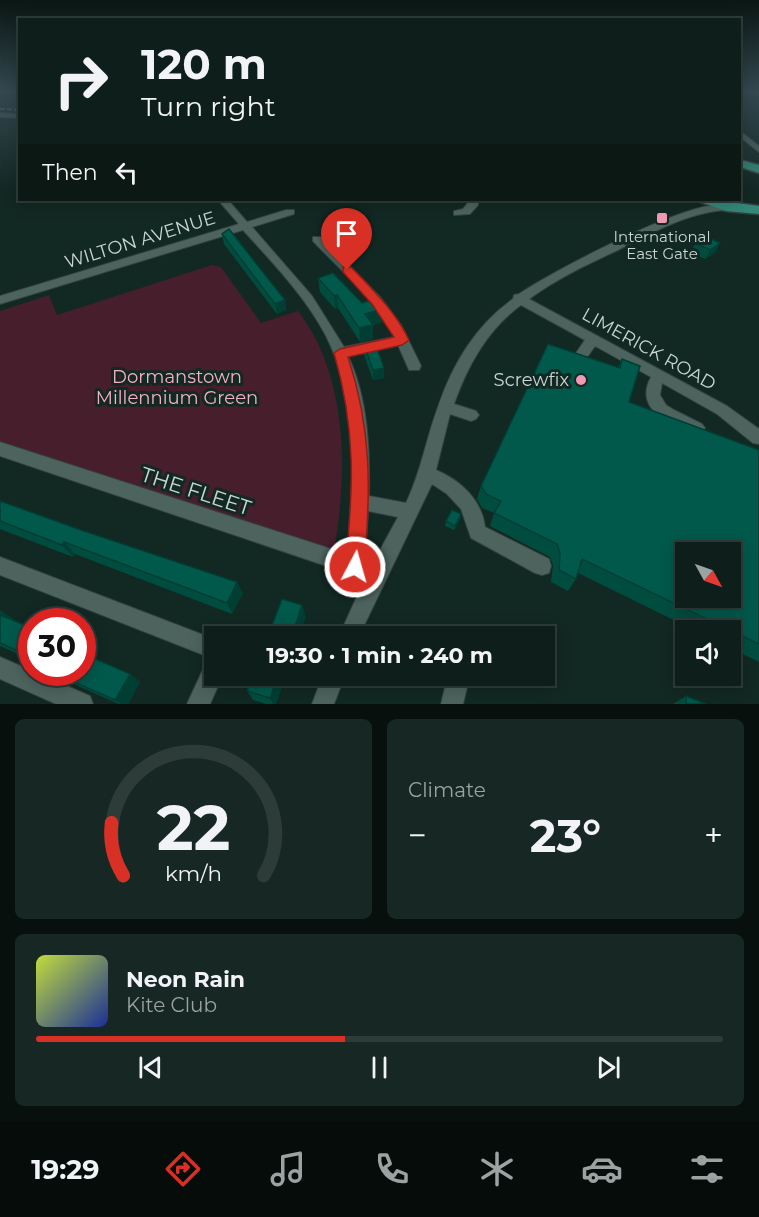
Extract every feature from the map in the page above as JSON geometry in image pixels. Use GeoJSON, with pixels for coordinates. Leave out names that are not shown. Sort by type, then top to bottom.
{"type":"FeatureCollection","features":[{"type":"Feature","properties":{"kind":"main road"},"geometry":{"type":"LineString","coordinates":[[705,201],[759,215]]}},
{"type":"Feature","properties":{"kind":"main road"},"geometry":{"type":"LineString","coordinates":[[733,208],[759,210]]}},
{"type":"Feature","properties":{"kind":"street"},"geometry":{"type":"LineString","coordinates":[[741,134],[759,150]]}},
{"type":"Feature","properties":{"kind":"street"},"geometry":{"type":"LineString","coordinates":[[749,166],[759,159]]}},
{"type":"Feature","properties":{"kind":"street"},"geometry":{"type":"LineString","coordinates":[[224,201],[314,307],[340,353],[349,378],[357,419],[361,502],[355,567]]}},
{"type":"Feature","properties":{"kind":"street"},"geometry":{"type":"LineString","coordinates":[[458,213],[466,212],[474,201]]}},
{"type":"Feature","properties":{"kind":"street"},"geometry":{"type":"LineString","coordinates":[[354,626],[411,512],[426,473],[445,407],[460,369],[474,346],[498,316],[518,298],[562,271],[691,205],[733,208]]}},
{"type":"Feature","properties":{"kind":"street","name":"WILTON AVENUE"},"geometry":{"type":"LineString","coordinates":[[0,300],[290,212]]}},
{"type":"Feature","properties":{"kind":"street"},"geometry":{"type":"LineString","coordinates":[[317,240],[377,301],[395,325],[414,366]]}},
{"type":"Feature","properties":{"kind":"street","name":"LIMERICK ROAD"},"geometry":{"type":"LineString","coordinates":[[518,298],[722,410],[758,437]]}},
{"type":"Feature","properties":{"kind":"street"},"geometry":{"type":"LineString","coordinates":[[583,353],[593,339]]}},
{"type":"Feature","properties":{"kind":"street"},"geometry":{"type":"LineString","coordinates":[[340,353],[402,340]]}},
{"type":"Feature","properties":{"kind":"street"},"geometry":{"type":"LineString","coordinates":[[659,375],[651,386],[652,399],[665,413],[713,435]]}},
{"type":"Feature","properties":{"kind":"street"},"geometry":{"type":"LineString","coordinates":[[445,407],[471,416]]}},
{"type":"Feature","properties":{"kind":"street"},"geometry":{"type":"LineString","coordinates":[[741,441],[758,437]]}},
{"type":"Feature","properties":{"kind":"street","name":"THE FLEET"},"geometry":{"type":"LineString","coordinates":[[0,449],[378,574]]}},
{"type":"Feature","properties":{"kind":"street"},"geometry":{"type":"LineString","coordinates":[[426,473],[442,479],[455,490],[477,522],[477,532],[542,566]]}},
{"type":"Feature","properties":{"kind":"street"},"geometry":{"type":"LineString","coordinates":[[361,502],[411,512]]}},
{"type":"Feature","properties":{"kind":"street"},"geometry":{"type":"LineString","coordinates":[[0,566],[204,645]]}},
{"type":"Feature","properties":{"kind":"street"},"geometry":{"type":"LineString","coordinates":[[0,668],[82,704]]}},
{"type":"Feature","properties":{"kind":"street"},"geometry":{"type":"LineString","coordinates":[[198,704],[207,686]]}},
{"type":"Feature","properties":{"kind":"street"},"geometry":{"type":"LineString","coordinates":[[326,703],[331,686]]}},
{"type":"Feature","properties":{"kind":"street"},"geometry":{"type":"LineString","coordinates":[[452,704],[456,686]]}},
{"type":"Feature","properties":{"kind":"green space","name":"Dormanstown Millennium Green"},"geometry":{"type":"Polygon","coordinates":[[[212,265],[221,267],[261,323],[298,311],[314,336],[327,365],[335,394],[342,457],[339,520],[334,550],[0,441],[0,311],[49,295],[57,315],[212,265]]]}},
{"type":"Feature","properties":{"kind":"building"},"geometry":{"type":"Polygon","coordinates":[[[229,229],[285,300],[275,304],[222,234],[229,229]]]}},
{"type":"Feature","properties":{"kind":"building"},"geometry":{"type":"Polygon","coordinates":[[[705,236],[720,243],[710,250],[695,243],[705,236]]]}},
{"type":"Feature","properties":{"kind":"building"},"geometry":{"type":"Polygon","coordinates":[[[333,273],[362,303],[375,299],[382,309],[365,314],[373,325],[359,328],[337,295],[334,296],[318,278],[333,273]]]}},
{"type":"Feature","properties":{"kind":"building"},"geometry":{"type":"Polygon","coordinates":[[[375,342],[384,368],[373,370],[364,345],[375,342]]]}},
{"type":"Feature","properties":{"kind":"building"},"geometry":{"type":"Polygon","coordinates":[[[548,344],[620,368],[622,359],[640,366],[629,402],[759,450],[759,644],[741,635],[741,620],[709,620],[684,608],[741,608],[741,542],[675,542],[675,604],[582,559],[576,579],[559,570],[560,553],[557,544],[494,513],[501,501],[486,494],[481,486],[548,344]]]}},
{"type":"Feature","properties":{"kind":"building"},"geometry":{"type":"Polygon","coordinates":[[[0,501],[237,582],[227,603],[64,542],[62,545],[0,521],[0,501]]]}},
{"type":"Feature","properties":{"kind":"building"},"geometry":{"type":"Polygon","coordinates":[[[452,510],[461,514],[455,526],[446,521],[452,510]]]}},
{"type":"Feature","properties":{"kind":"building"},"geometry":{"type":"Polygon","coordinates":[[[282,599],[302,605],[295,626],[272,626],[282,599]]]}},
{"type":"Feature","properties":{"kind":"building"},"geometry":{"type":"Polygon","coordinates":[[[0,615],[18,622],[18,651],[0,643],[0,615]]]}},
{"type":"Feature","properties":{"kind":"building"},"geometry":{"type":"Polygon","coordinates":[[[96,659],[130,674],[115,700],[83,686],[96,686],[96,659]]]}},
{"type":"Feature","properties":{"kind":"building"},"geometry":{"type":"Polygon","coordinates":[[[249,686],[274,686],[270,698],[247,691],[249,686]]]}},
{"type":"Feature","properties":{"kind":"building"},"geometry":{"type":"Polygon","coordinates":[[[686,696],[706,704],[686,704],[686,696]]]}},
{"type":"Feature","properties":{"kind":"place","name":"International East Gate"},"geometry":{"type":"Point","coordinates":[662,218]}},
{"type":"Feature","properties":{"kind":"place","name":"Screwfix"},"geometry":{"type":"Point","coordinates":[581,380]}},
{"type":"Feature","properties":{"kind":"route"},"geometry":{"type":"LineString","coordinates":[[347,270],[377,301],[395,325],[402,340],[340,353],[354,396],[361,463],[361,502],[355,567]]}}]}
